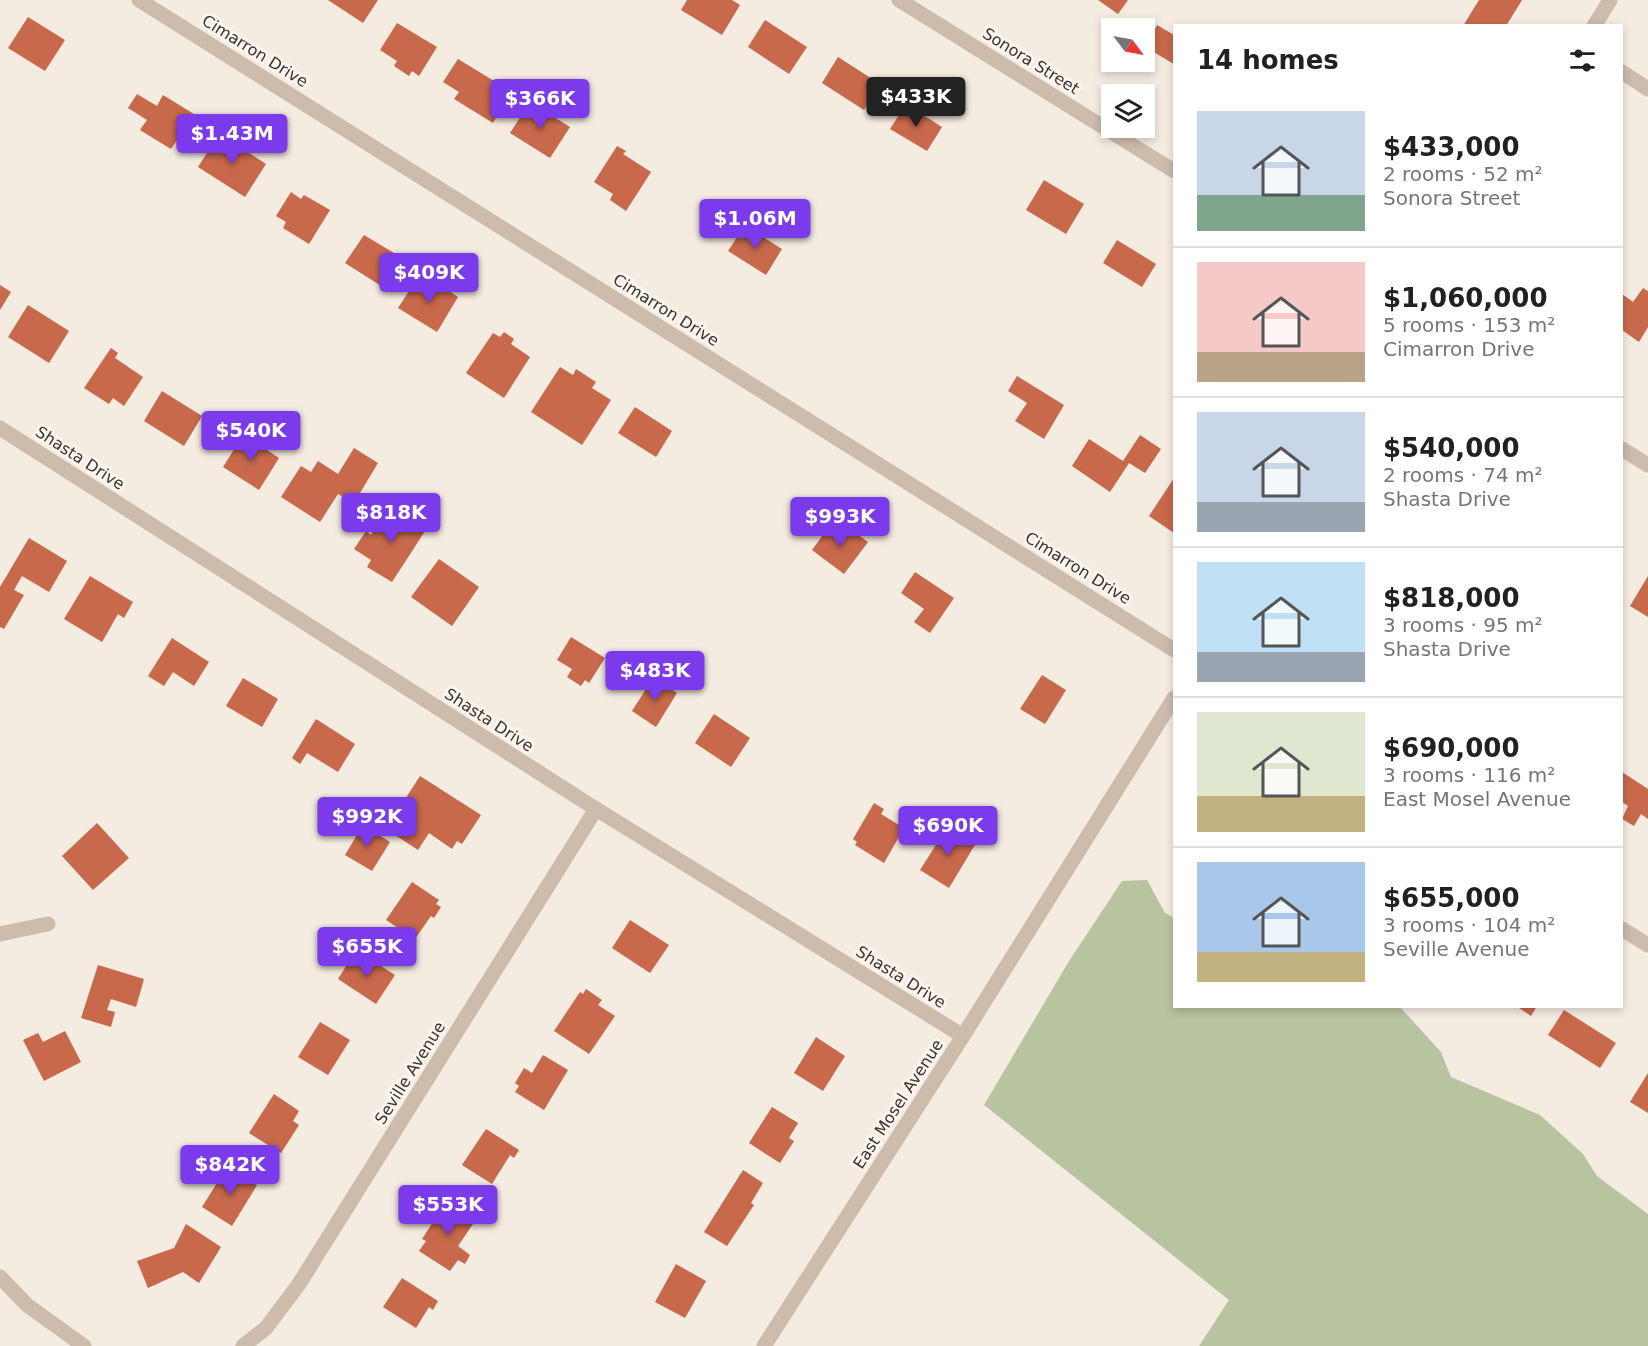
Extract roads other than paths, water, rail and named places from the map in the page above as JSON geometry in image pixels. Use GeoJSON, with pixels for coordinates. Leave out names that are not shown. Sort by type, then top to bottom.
{"type":"FeatureCollection","features":[{"type":"Feature","properties":{"kind":"street","name":"Cimarron Drive"},"geometry":{"type":"LineString","coordinates":[[139,0],[1173,649]]}},
{"type":"Feature","properties":{"kind":"street","name":"Sonora Street"},"geometry":{"type":"LineString","coordinates":[[899,0],[1173,170]]}},
{"type":"Feature","properties":{"kind":"street"},"geometry":{"type":"LineString","coordinates":[[1595,24],[1610,0]]}},
{"type":"Feature","properties":{"kind":"street"},"geometry":{"type":"LineString","coordinates":[[1623,73],[1648,89]]}},
{"type":"Feature","properties":{"kind":"street","name":"Shasta Drive"},"geometry":{"type":"LineString","coordinates":[[2,432],[596,809],[963,1036]]}},
{"type":"Feature","properties":{"kind":"street"},"geometry":{"type":"LineString","coordinates":[[1623,450],[1648,465]]}},
{"type":"Feature","properties":{"kind":"street","name":"East Mosel Avenue"},"geometry":{"type":"LineString","coordinates":[[764,1346],[963,1036],[1173,700]]}},
{"type":"Feature","properties":{"kind":"street","name":"Seville Avenue"},"geometry":{"type":"LineString","coordinates":[[243,1346],[266,1328],[299,1284],[596,809]]}},
{"type":"Feature","properties":{"kind":"street"},"geometry":{"type":"LineString","coordinates":[[0,934],[48,924]]}},
{"type":"Feature","properties":{"kind":"street"},"geometry":{"type":"LineString","coordinates":[[1623,930],[1648,945]]}},
{"type":"Feature","properties":{"kind":"street"},"geometry":{"type":"LineString","coordinates":[[0,1277],[27,1305],[84,1346]]}}]}
